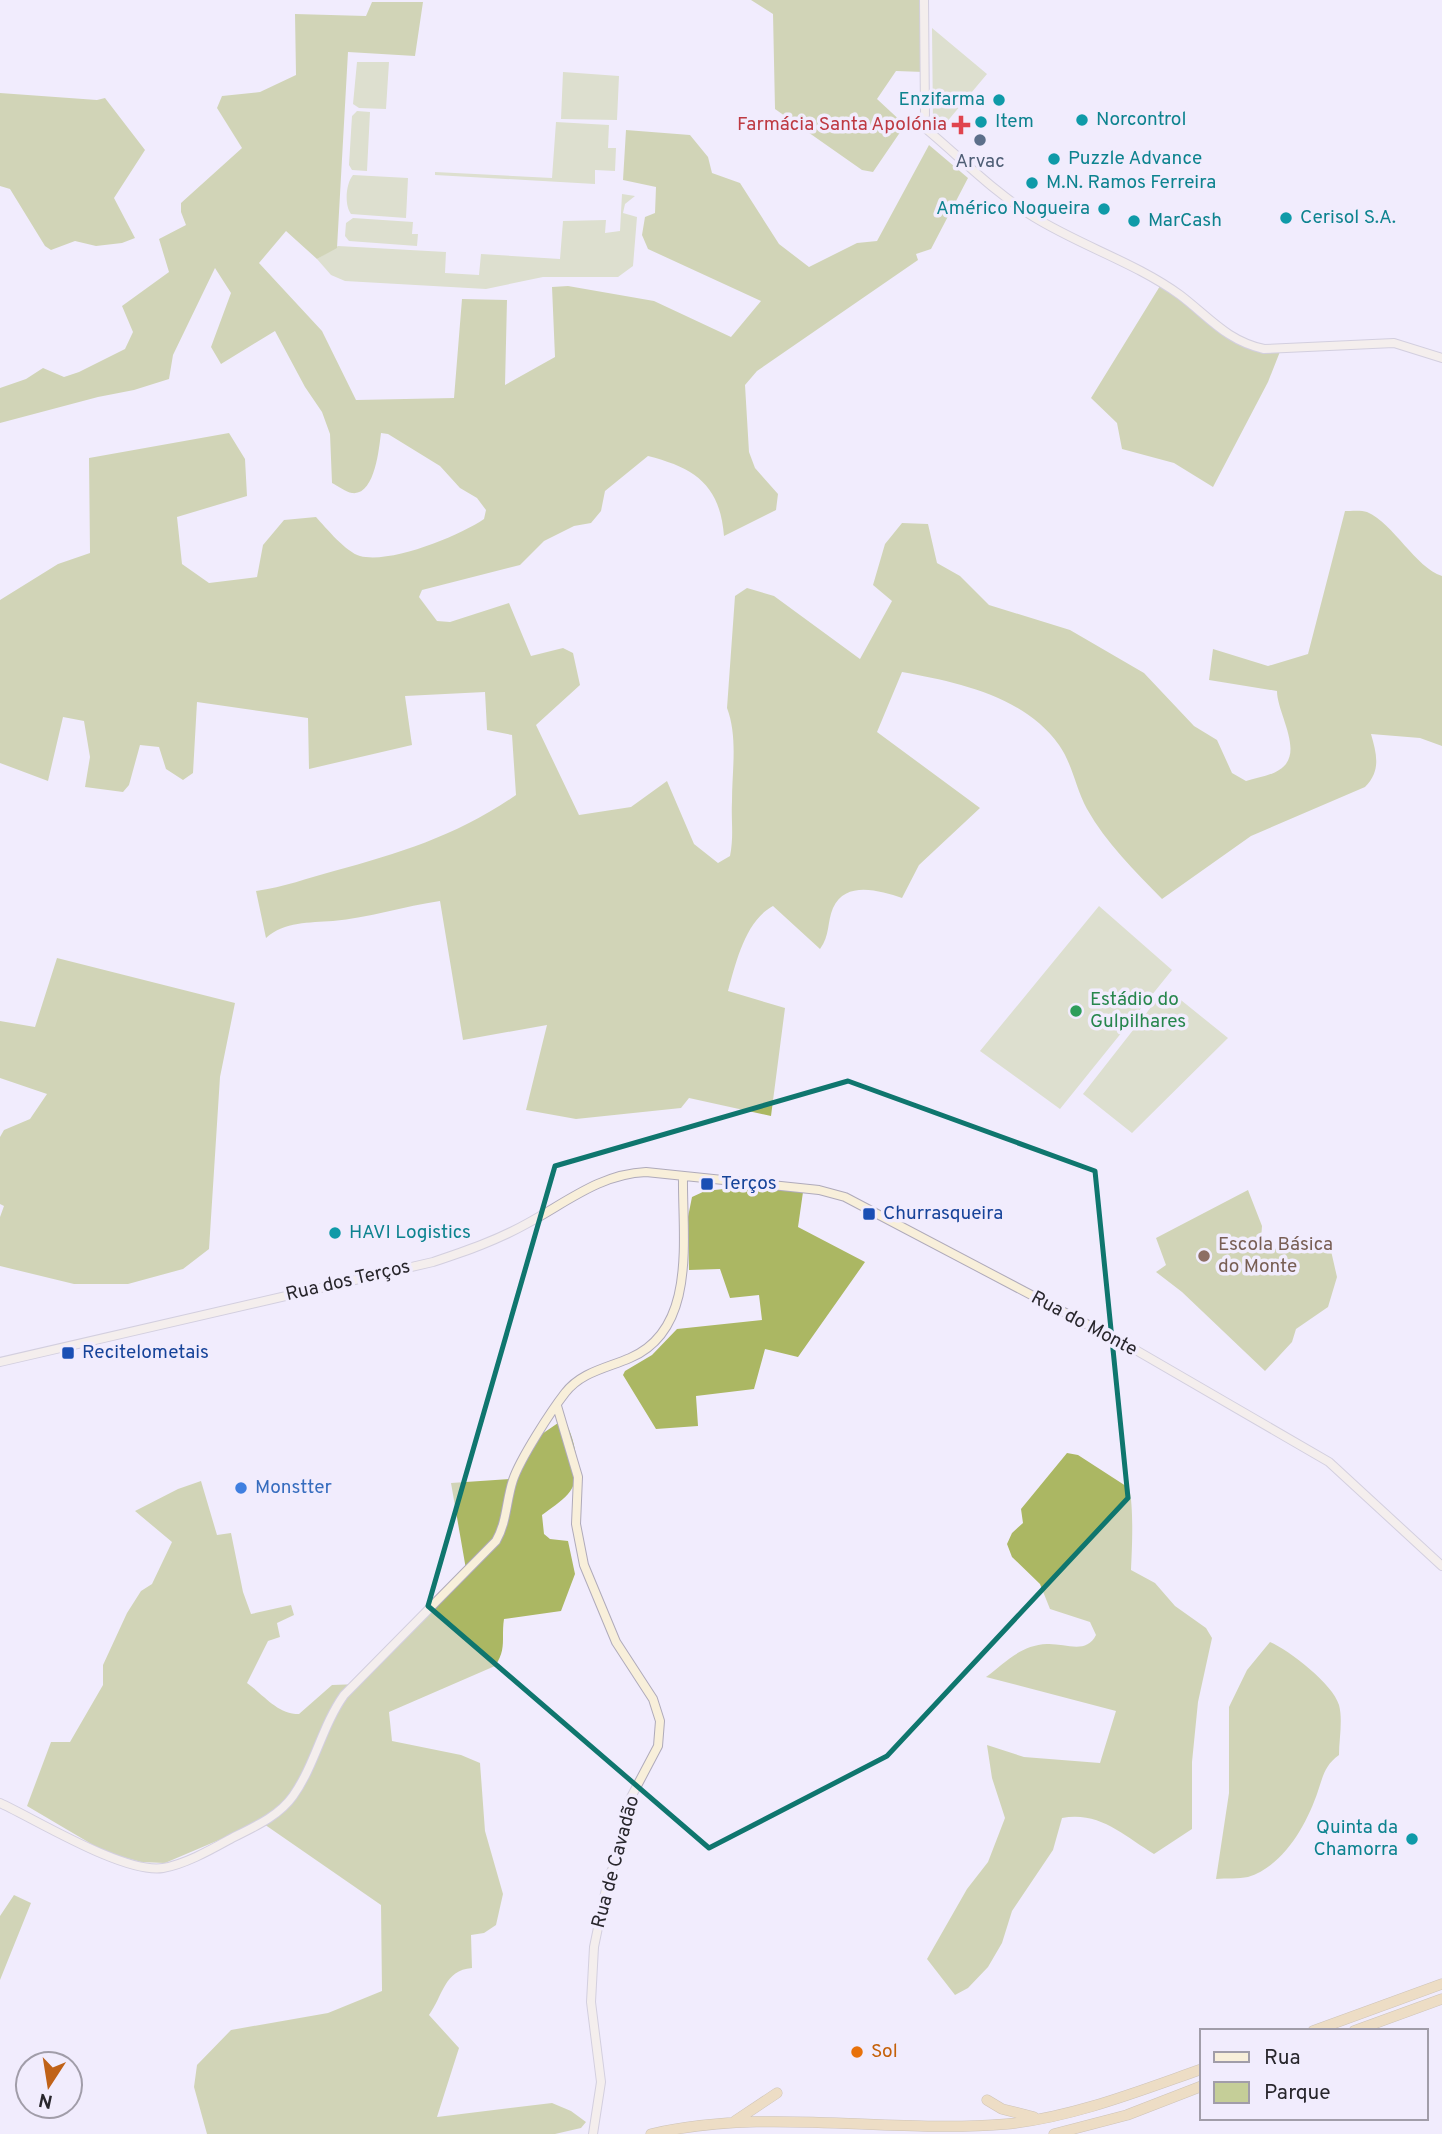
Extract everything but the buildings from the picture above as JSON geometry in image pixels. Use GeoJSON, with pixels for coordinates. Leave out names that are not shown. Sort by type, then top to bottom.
{"type":"FeatureCollection","features":[{"type":"Feature","properties":{"kind":"highway"},"geometry":{"type":"LineString","coordinates":[[1318,2029],[1442,1984]]}},
{"type":"Feature","properties":{"kind":"highway"},"geometry":{"type":"LineString","coordinates":[[1360,2029],[1442,1999]]}},
{"type":"Feature","properties":{"kind":"highway"},"geometry":{"type":"LineString","coordinates":[[651,2134],[732,2123],[792,2120],[939,2127],[1041,2119],[1200,2070]]}},
{"type":"Feature","properties":{"kind":"highway"},"geometry":{"type":"LineString","coordinates":[[1054,2134],[1127,2115],[1200,2088]]}},
{"type":"Feature","properties":{"kind":"highway"},"geometry":{"type":"LineString","coordinates":[[732,2123],[777,2093]]}},
{"type":"Feature","properties":{"kind":"highway"},"geometry":{"type":"LineString","coordinates":[[987,2100],[1002,2109],[1041,2119]]}},
{"type":"Feature","properties":{"kind":"street"},"geometry":{"type":"LineString","coordinates":[[924,0],[925,115],[919,123],[1033,217],[1180,295],[1233,340],[1264,349],[1394,344],[1442,358]]}},
{"type":"Feature","properties":{"kind":"street","name":"Rua dos Terços"},"geometry":{"type":"LineString","coordinates":[[0,1362],[433,1262],[476,1248],[528,1224],[591,1186],[625,1173],[683,1176]]}},
{"type":"Feature","properties":{"kind":"street"},"geometry":{"type":"LineString","coordinates":[[0,1803],[90,1848],[142,1867],[171,1866],[264,1821],[288,1802],[298,1788],[328,1719],[344,1695],[496,1542],[504,1524],[516,1474],[557,1406],[580,1378],[648,1349],[669,1327],[677,1308],[680,1289],[683,1176]]}},
{"type":"Feature","properties":{"kind":"street","name":"Rua do Monte"},"geometry":{"type":"LineString","coordinates":[[683,1176],[819,1190],[845,1197],[1134,1349],[1329,1462],[1442,1566]]}},
{"type":"Feature","properties":{"kind":"street","name":"Rua de Cavadão"},"geometry":{"type":"LineString","coordinates":[[557,1406],[578,1477],[576,1524],[584,1565],[617,1642],[653,1699],[660,1721],[659,1746],[629,1801],[624,1842],[607,1879],[594,1947],[591,2002],[601,2082],[593,2134]]}},
{"type":"Feature","properties":{"kind":"highlighted area"},"geometry":{"type":"Polygon","coordinates":[[[848,1081],[1095,1171],[1128,1498],[887,1756],[709,1848],[428,1606],[555,1166],[848,1081]]]}},
{"type":"Feature","properties":{"kind":"green space"},"geometry":{"type":"Polygon","coordinates":[[[751,0],[924,0],[924,72],[896,71],[877,99],[905,125],[873,172],[862,170],[775,109],[773,14],[751,0]]]}},
{"type":"Feature","properties":{"kind":"green space"},"geometry":{"type":"Polygon","coordinates":[[[372,2],[423,2],[415,56],[348,52],[337,248],[317,259],[286,231],[259,263],[322,331],[356,400],[454,398],[462,299],[507,300],[505,385],[555,357],[552,287],[568,286],[654,301],[731,337],[761,301],[648,249],[642,235],[645,217],[655,213],[656,187],[623,180],[626,130],[690,135],[708,157],[712,173],[740,183],[779,244],[809,267],[857,243],[877,241],[929,145],[968,178],[931,249],[916,254],[918,260],[757,371],[745,385],[749,452],[755,468],[778,494],[776,510],[724,536],[717,504],[702,481],[679,466],[648,456],[605,491],[601,511],[591,523],[574,526],[544,541],[520,565],[422,590],[419,597],[437,621],[450,622],[509,603],[531,656],[563,648],[573,653],[580,685],[536,725],[579,815],[631,807],[667,781],[694,844],[718,863],[730,856],[733,742],[727,708],[735,596],[747,588],[774,596],[860,659],[892,601],[873,585],[885,544],[902,523],[928,524],[937,563],[960,576],[989,605],[1070,630],[1144,673],[1194,726],[1217,740],[1232,773],[1246,781],[1271,774],[1287,763],[1290,754],[1288,733],[1277,691],[1209,680],[1213,649],[1268,666],[1308,654],[1345,511],[1367,512],[1386,526],[1423,564],[1442,576],[1442,746],[1420,738],[1371,734],[1376,769],[1365,787],[1251,836],[1162,899],[1103,833],[1083,801],[1063,752],[1044,728],[1027,714],[988,694],[902,672],[877,732],[980,808],[919,865],[902,898],[864,890],[846,894],[839,899],[833,908],[820,949],[773,906],[755,922],[743,944],[728,991],[785,1008],[771,1116],[689,1098],[681,1108],[576,1119],[526,1110],[547,1025],[463,1040],[440,901],[346,919],[298,924],[281,928],[266,938],[256,891],[286,885],[406,850],[473,821],[516,795],[512,735],[487,730],[485,692],[405,696],[412,745],[309,769],[308,718],[197,702],[193,773],[183,780],[166,769],[159,747],[140,745],[129,785],[123,792],[85,787],[90,757],[84,721],[63,717],[48,781],[0,763],[0,600],[58,564],[90,553],[89,458],[229,433],[245,459],[247,496],[177,517],[182,564],[209,583],[257,577],[263,545],[284,520],[316,517],[354,554],[373,557],[424,547],[484,519],[486,510],[477,498],[460,488],[440,466],[388,434],[381,433],[374,470],[366,487],[360,492],[352,493],[332,483],[330,434],[322,412],[305,387],[275,331],[221,364],[211,347],[231,293],[215,268],[173,355],[169,379],[0,423],[0,388],[26,379],[43,368],[64,377],[125,349],[133,332],[122,306],[169,272],[159,239],[186,225],[181,203],[242,148],[217,108],[222,96],[260,92],[296,75],[295,14],[366,16],[372,2]]]}},
{"type":"Feature","properties":{"kind":"green space"},"geometry":{"type":"Polygon","coordinates":[[[932,28],[987,74],[940,130],[933,124],[932,28]]]}},
{"type":"Feature","properties":{"kind":"green space"},"geometry":{"type":"Polygon","coordinates":[[[357,62],[389,62],[386,109],[359,108],[353,104],[357,62]]]}},
{"type":"Feature","properties":{"kind":"green space"},"geometry":{"type":"Polygon","coordinates":[[[563,72],[619,76],[617,120],[561,119],[563,72]]]}},
{"type":"Feature","properties":{"kind":"green space"},"geometry":{"type":"Polygon","coordinates":[[[0,93],[97,100],[105,98],[145,150],[114,198],[135,238],[122,243],[96,246],[75,241],[51,250],[45,246],[10,189],[0,186],[0,93]]]}},
{"type":"Feature","properties":{"kind":"green space"},"geometry":{"type":"Polygon","coordinates":[[[357,111],[370,112],[367,171],[352,170],[349,165],[352,116],[357,111]]]}},
{"type":"Feature","properties":{"kind":"green space"},"geometry":{"type":"Polygon","coordinates":[[[556,122],[609,125],[608,148],[616,148],[615,171],[595,170],[595,184],[435,175],[435,172],[552,178],[556,122]]]}},
{"type":"Feature","properties":{"kind":"green space"},"geometry":{"type":"Polygon","coordinates":[[[353,175],[408,178],[406,218],[351,214],[347,205],[347,194],[353,175]]]}},
{"type":"Feature","properties":{"kind":"green space"},"geometry":{"type":"Polygon","coordinates":[[[622,194],[635,196],[625,204],[623,213],[637,217],[633,266],[618,277],[543,277],[486,289],[345,281],[331,275],[317,259],[338,246],[446,252],[445,273],[479,275],[481,254],[560,259],[563,221],[606,220],[605,233],[620,231],[622,194]]]}},
{"type":"Feature","properties":{"kind":"green space"},"geometry":{"type":"Polygon","coordinates":[[[353,218],[413,222],[412,234],[418,234],[417,246],[349,241],[345,236],[346,223],[353,218]]]}},
{"type":"Feature","properties":{"kind":"green space"},"geometry":{"type":"Polygon","coordinates":[[[1160,286],[1245,344],[1283,344],[1268,382],[1213,487],[1174,463],[1122,449],[1117,423],[1091,398],[1160,286]]]}},
{"type":"Feature","properties":{"kind":"green space","name":"Estádio do Gulpilhares"},"geometry":{"type":"Polygon","coordinates":[[[1099,906],[1172,970],[1060,1109],[980,1051],[1099,906]]]}},
{"type":"Feature","properties":{"kind":"green space"},"geometry":{"type":"Polygon","coordinates":[[[57,958],[235,1003],[220,1077],[209,1249],[183,1269],[128,1284],[74,1284],[0,1266],[0,1217],[4,1206],[0,1204],[0,1137],[4,1130],[30,1119],[47,1094],[0,1078],[0,1021],[35,1027],[57,958]]]}},
{"type":"Feature","properties":{"kind":"green space","name":"Estádio do Gulpilhares"},"geometry":{"type":"Polygon","coordinates":[[[1166,988],[1228,1038],[1132,1133],[1083,1094],[1166,988]]]}},
{"type":"Feature","properties":{"kind":"green space"},"geometry":{"type":"Polygon","coordinates":[[[743,1187],[803,1192],[798,1227],[865,1262],[798,1357],[765,1349],[754,1389],[696,1396],[698,1426],[656,1429],[623,1375],[625,1371],[652,1355],[677,1329],[762,1320],[759,1295],[730,1298],[720,1269],[689,1270],[688,1217],[692,1197],[705,1191],[743,1187]]]}},
{"type":"Feature","properties":{"kind":"green space"},"geometry":{"type":"Polygon","coordinates":[[[1248,1190],[1262,1226],[1261,1240],[1267,1251],[1300,1242],[1329,1242],[1337,1277],[1328,1307],[1296,1329],[1292,1342],[1265,1371],[1182,1292],[1156,1272],[1166,1265],[1156,1238],[1248,1190]]]}},
{"type":"Feature","properties":{"kind":"green space"},"geometry":{"type":"Polygon","coordinates":[[[558,1423],[567,1425],[573,1441],[577,1470],[573,1487],[568,1494],[542,1515],[544,1534],[550,1539],[568,1541],[575,1574],[561,1611],[504,1619],[502,1649],[495,1666],[389,1712],[392,1741],[461,1755],[480,1763],[485,1831],[503,1894],[496,1925],[484,1933],[471,1935],[472,1968],[455,1974],[450,1979],[429,2015],[459,2048],[437,2117],[552,2103],[571,2111],[586,2122],[581,2128],[555,2134],[207,2134],[194,2087],[197,2065],[231,2030],[328,2013],[382,1991],[381,1905],[261,1822],[165,1863],[141,1862],[105,1852],[27,1806],[51,1742],[70,1742],[103,1685],[103,1665],[127,1613],[141,1591],[152,1584],[172,1542],[135,1511],[178,1489],[201,1481],[217,1535],[231,1533],[243,1592],[251,1614],[291,1605],[294,1615],[277,1623],[280,1637],[268,1641],[247,1683],[277,1707],[299,1714],[332,1685],[360,1684],[467,1575],[451,1483],[511,1479],[539,1436],[558,1423]]]}},
{"type":"Feature","properties":{"kind":"green space"},"geometry":{"type":"Polygon","coordinates":[[[1067,1453],[1078,1455],[1129,1488],[1132,1516],[1131,1570],[1155,1583],[1175,1606],[1206,1628],[1212,1638],[1198,1702],[1192,1762],[1192,1829],[1154,1854],[1100,1822],[1088,1818],[1062,1818],[1053,1850],[1012,1911],[1002,1943],[988,1967],[968,1988],[955,1995],[927,1959],[967,1889],[988,1862],[1005,1818],[992,1778],[987,1745],[1024,1757],[1100,1763],[1116,1711],[986,1677],[1029,1647],[1047,1644],[1075,1647],[1087,1645],[1096,1635],[1090,1622],[1050,1609],[1040,1584],[1012,1557],[1007,1544],[1012,1533],[1023,1523],[1021,1509],[1067,1453]]]}},
{"type":"Feature","properties":{"kind":"green space"},"geometry":{"type":"Polygon","coordinates":[[[1270,1642],[1288,1652],[1320,1678],[1335,1697],[1341,1717],[1339,1755],[1323,1776],[1301,1830],[1283,1854],[1261,1872],[1248,1877],[1216,1879],[1229,1793],[1229,1707],[1247,1670],[1270,1642]]]}},
{"type":"Feature","properties":{"kind":"green space"},"geometry":{"type":"Polygon","coordinates":[[[14,1895],[31,1903],[0,1980],[0,1916],[14,1895]]]}},
{"type":"Feature","properties":{"kind":"place","name":"Enzifarma"},"geometry":{"type":"Point","coordinates":[999,100]}},
{"type":"Feature","properties":{"kind":"place","name":"Norcontrol"},"geometry":{"type":"Point","coordinates":[1082,120]}},
{"type":"Feature","properties":{"kind":"place","name":"Item"},"geometry":{"type":"Point","coordinates":[981,122]}},
{"type":"Feature","properties":{"kind":"place","name":"Farmácia Santa Apolónia"},"geometry":{"type":"Point","coordinates":[961,125]}},
{"type":"Feature","properties":{"kind":"place","name":"Arvac"},"geometry":{"type":"Point","coordinates":[980,140]}},
{"type":"Feature","properties":{"kind":"place","name":"Puzzle Advance"},"geometry":{"type":"Point","coordinates":[1054,159]}},
{"type":"Feature","properties":{"kind":"place","name":"M.N. Ramos Ferreira"},"geometry":{"type":"Point","coordinates":[1032,183]}},
{"type":"Feature","properties":{"kind":"place","name":"Américo Nogueira"},"geometry":{"type":"Point","coordinates":[1104,209]}},
{"type":"Feature","properties":{"kind":"place","name":"Cerisol S.A."},"geometry":{"type":"Point","coordinates":[1286,218]}},
{"type":"Feature","properties":{"kind":"place","name":"MarCash"},"geometry":{"type":"Point","coordinates":[1134,221]}},
{"type":"Feature","properties":{"kind":"place","name":"Estádio do Gulpilhares"},"geometry":{"type":"Point","coordinates":[1076,1011]}},
{"type":"Feature","properties":{"kind":"place","name":"Terços"},"geometry":{"type":"Point","coordinates":[707,1184]}},
{"type":"Feature","properties":{"kind":"place","name":"Churrasqueira"},"geometry":{"type":"Point","coordinates":[869,1214]}},
{"type":"Feature","properties":{"kind":"place","name":"HAVI Logistics"},"geometry":{"type":"Point","coordinates":[335,1233]}},
{"type":"Feature","properties":{"kind":"place","name":"Escola Básica do Monte"},"geometry":{"type":"Point","coordinates":[1204,1256]}},
{"type":"Feature","properties":{"kind":"place","name":"Recitelometais"},"geometry":{"type":"Point","coordinates":[68,1353]}},
{"type":"Feature","properties":{"kind":"place","name":"Monstter"},"geometry":{"type":"Point","coordinates":[241,1488]}},
{"type":"Feature","properties":{"kind":"place","name":"Quinta da Chamorra"},"geometry":{"type":"Point","coordinates":[1412,1839]}},
{"type":"Feature","properties":{"kind":"place","name":"Sol"},"geometry":{"type":"Point","coordinates":[857,2052]}}]}
